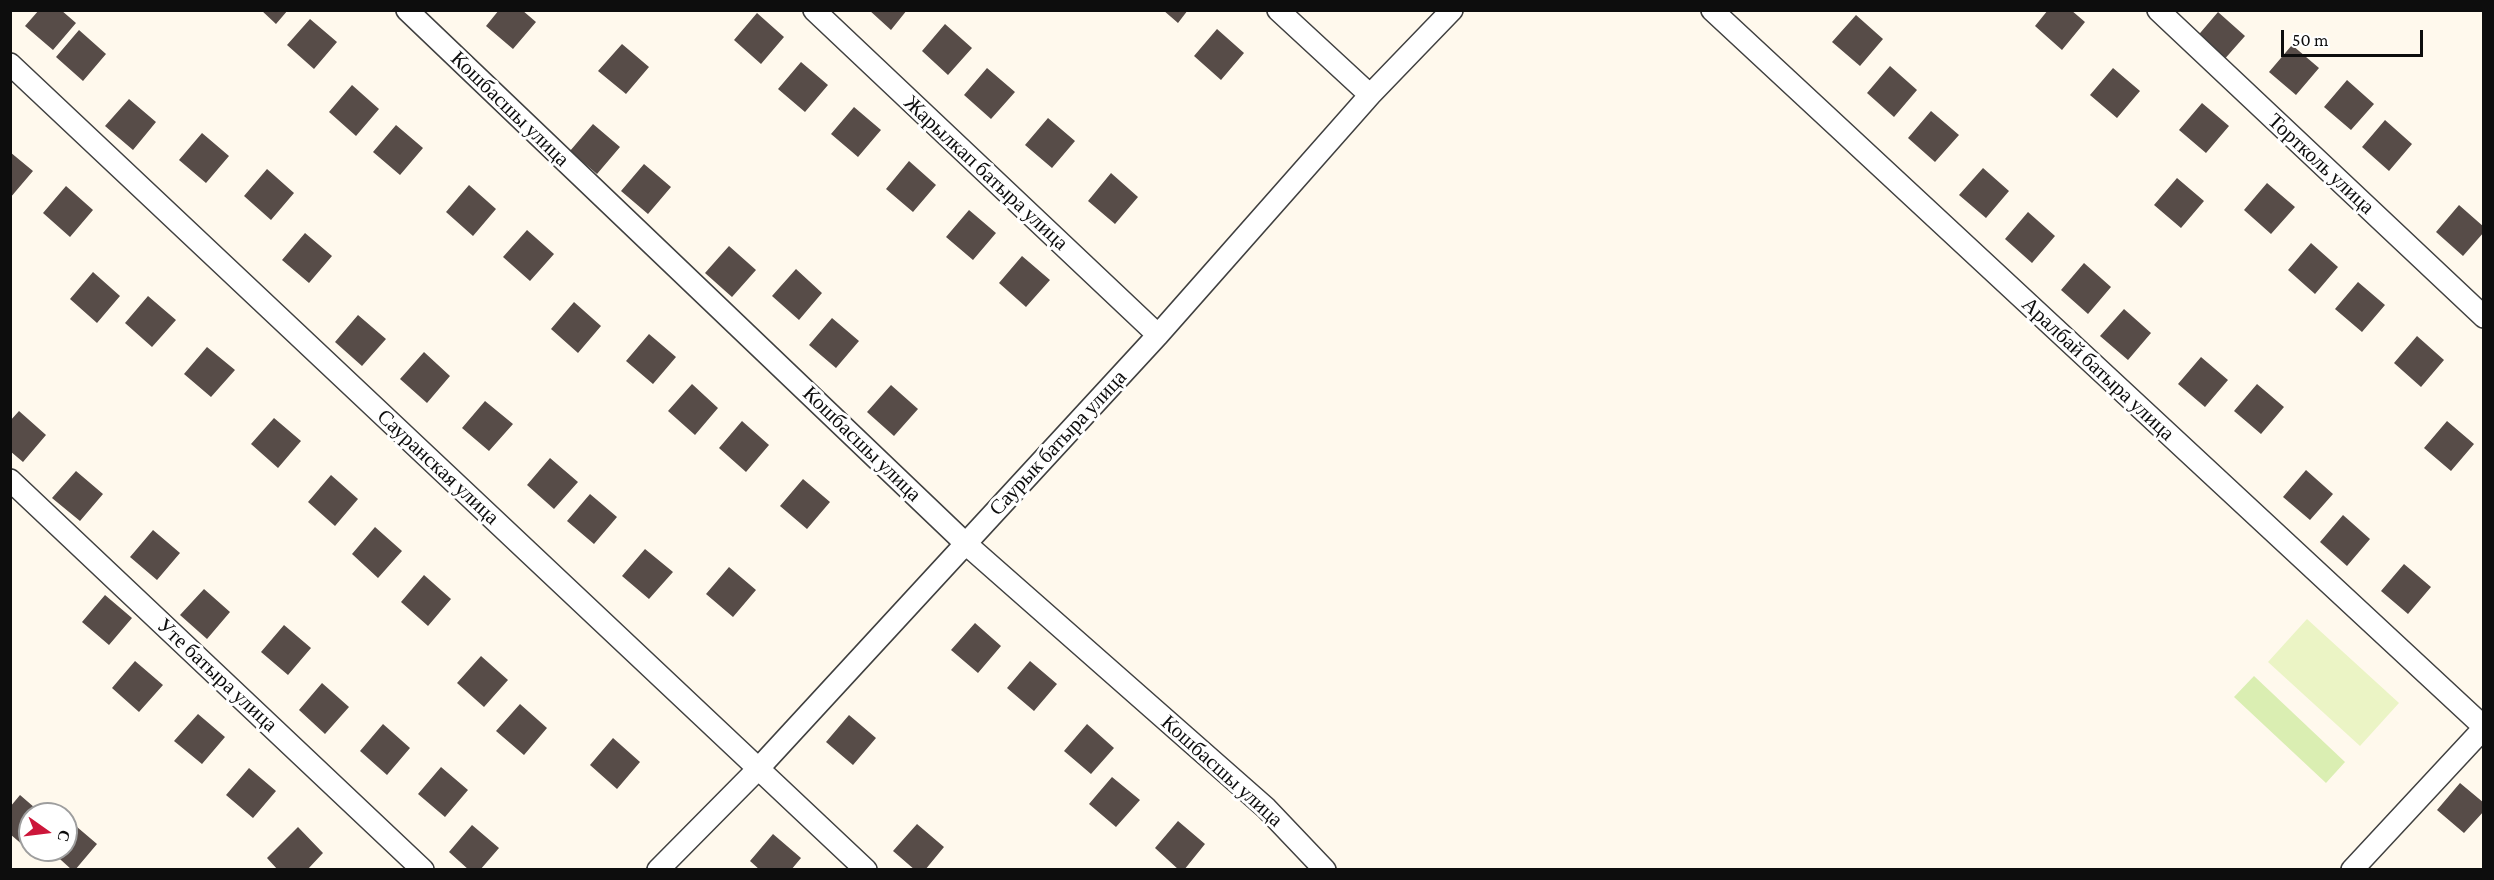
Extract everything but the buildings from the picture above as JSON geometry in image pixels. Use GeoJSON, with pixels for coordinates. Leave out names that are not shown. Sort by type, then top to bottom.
{"type":"FeatureCollection","features":[{"type":"Feature","properties":{"kind":"street","name":"Кошбасшы улица"},"geometry":{"type":"LineString","coordinates":[[407,10],[965,543],[1266,808],[1325,870]]}},
{"type":"Feature","properties":{"kind":"street","name":"Жарылкап батыра улица"},"geometry":{"type":"LineString","coordinates":[[814,10],[1158,335]]}},
{"type":"Feature","properties":{"kind":"street"},"geometry":{"type":"LineString","coordinates":[[1278,10],[1370,95]]}},
{"type":"Feature","properties":{"kind":"street","name":"Саурык батыра улица"},"geometry":{"type":"LineString","coordinates":[[658,870],[758,768],[1158,335],[1370,95],[1452,10]]}},
{"type":"Feature","properties":{"kind":"street","name":"Аралбай батыра улица"},"geometry":{"type":"LineString","coordinates":[[1712,10],[2484,727]]}},
{"type":"Feature","properties":{"kind":"street","name":"Тортколь улица"},"geometry":{"type":"LineString","coordinates":[[2158,10],[2484,317]]}},
{"type":"Feature","properties":{"kind":"street","name":"Сауранская улица"},"geometry":{"type":"LineString","coordinates":[[10,64],[866,870]]}},
{"type":"Feature","properties":{"kind":"street","name":"Уте батыра улица"},"geometry":{"type":"LineString","coordinates":[[10,480],[423,870]]}},
{"type":"Feature","properties":{"kind":"street"},"geometry":{"type":"LineString","coordinates":[[2352,870],[2484,727]]}},
{"type":"Feature","properties":{"kind":"green space"},"geometry":{"type":"Polygon","coordinates":[[[2307,619],[2399,703],[2360,746],[2268,662],[2307,619]]]}},
{"type":"Feature","properties":{"kind":"green space"},"geometry":{"type":"Polygon","coordinates":[[[2254,676],[2345,762],[2326,783],[2234,697],[2254,676]]]}}]}
